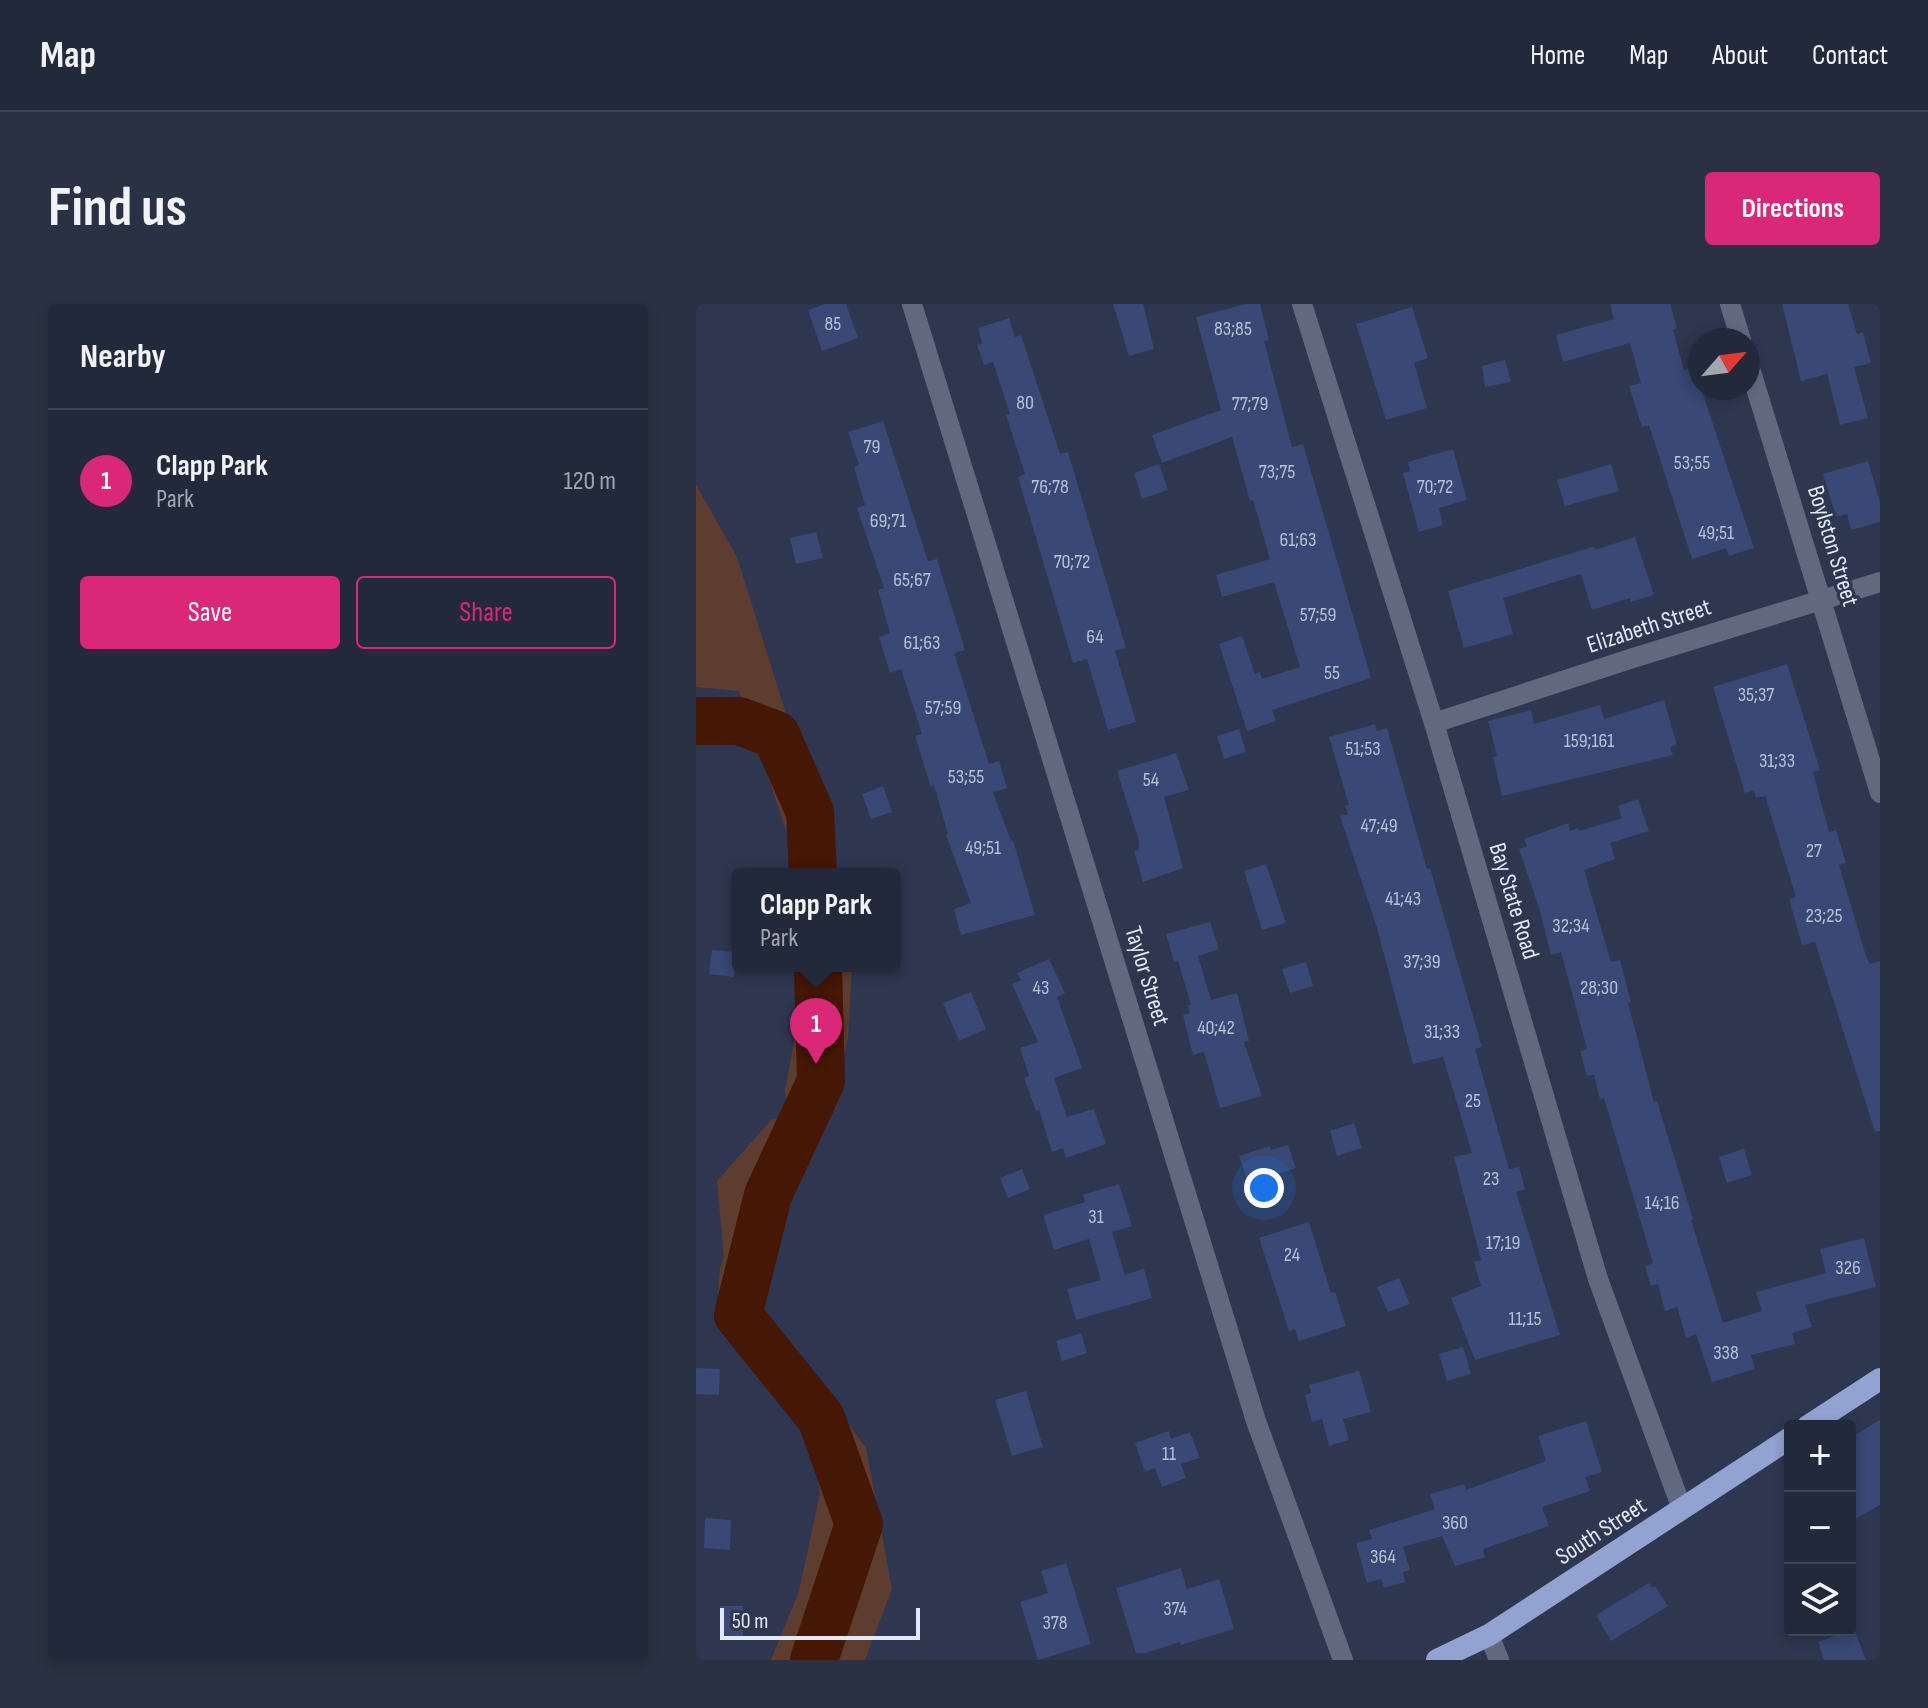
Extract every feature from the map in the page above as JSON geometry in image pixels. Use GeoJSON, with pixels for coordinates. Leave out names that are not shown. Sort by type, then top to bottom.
{"type":"FeatureCollection","features":[{"type":"Feature","properties":{"kind":"highway"},"geometry":{"type":"LineString","coordinates":[[1817,1420],[1880,1379]]}},
{"type":"Feature","properties":{"kind":"highway","name":"South Street"},"geometry":{"type":"LineString","coordinates":[[1437,1660],[1489,1635],[1784,1442]]}},
{"type":"Feature","properties":{"kind":"street","name":"Taylor Street"},"geometry":{"type":"LineString","coordinates":[[912,304],[1256,1421],[1343,1660]]}},
{"type":"Feature","properties":{"kind":"street","name":"Bay State Road"},"geometry":{"type":"LineString","coordinates":[[1302,304],[1434,723],[1598,1279],[1682,1509]]}},
{"type":"Feature","properties":{"kind":"street"},"geometry":{"type":"LineString","coordinates":[[1730,304],[1737,328]]}},
{"type":"Feature","properties":{"kind":"street","name":"Boylston Street"},"geometry":{"type":"LineString","coordinates":[[1760,400],[1880,793]]}},
{"type":"Feature","properties":{"kind":"street","name":"Elizabeth Street"},"geometry":{"type":"LineString","coordinates":[[1434,723],[1880,582]]}},
{"type":"Feature","properties":{"kind":"street"},"geometry":{"type":"LineString","coordinates":[[1489,1635],[1499,1660]]}},
{"type":"Feature","properties":{"kind":"shaded area"},"geometry":{"type":"Polygon","coordinates":[[[696,485],[737,557],[834,868],[791,868],[788,836],[739,691],[696,687],[696,485]]]}},
{"type":"Feature","properties":{"kind":"shaded area"},"geometry":{"type":"Polygon","coordinates":[[[807,972],[852,972],[848,1038],[824,1130],[745,1240],[762,1307],[866,1448],[892,1589],[865,1660],[771,1660],[799,1591],[820,1493],[814,1455],[795,1417],[726,1333],[717,1310],[720,1268],[724,1258],[717,1181],[772,1119],[788,1120],[785,1091],[807,972]]]}},
{"type":"Feature","properties":{"kind":"building"},"geometry":{"type":"Polygon","coordinates":[[[825,304],[846,304],[858,338],[822,351],[808,310],[825,304]]]}},
{"type":"Feature","properties":{"kind":"building"},"geometry":{"type":"Polygon","coordinates":[[[1113,304],[1143,304],[1154,349],[1129,356],[1113,304]]]}},
{"type":"Feature","properties":{"kind":"building"},"geometry":{"type":"Polygon","coordinates":[[[1246,304],[1260,304],[1269,340],[1264,341],[1292,447],[1303,444],[1371,678],[1272,710],[1276,721],[1247,731],[1219,644],[1242,636],[1255,674],[1260,672],[1262,679],[1300,667],[1274,582],[1222,597],[1216,575],[1270,559],[1253,500],[1250,501],[1232,437],[1162,463],[1152,435],[1221,410],[1196,317],[1246,304]]]}},
{"type":"Feature","properties":{"kind":"building"},"geometry":{"type":"Polygon","coordinates":[[[1610,304],[1670,304],[1677,328],[1673,330],[1684,370],[1688,369],[1688,400],[1705,400],[1754,548],[1729,556],[1726,548],[1692,559],[1649,425],[1642,427],[1629,386],[1641,383],[1630,343],[1563,362],[1556,335],[1614,319],[1610,304]]]}},
{"type":"Feature","properties":{"kind":"building"},"geometry":{"type":"Polygon","coordinates":[[[1782,304],[1848,304],[1857,334],[1863,332],[1871,363],[1854,367],[1868,418],[1840,425],[1827,374],[1801,381],[1782,304]]]}},
{"type":"Feature","properties":{"kind":"building"},"geometry":{"type":"Polygon","coordinates":[[[1412,307],[1428,358],[1414,363],[1427,408],[1386,420],[1356,324],[1412,307]]]}},
{"type":"Feature","properties":{"kind":"building"},"geometry":{"type":"Polygon","coordinates":[[[1009,318],[1015,337],[1021,335],[1060,454],[1068,452],[1126,648],[1115,651],[1136,722],[1108,730],[1087,659],[1073,663],[1018,477],[1025,474],[1006,415],[1010,414],[993,362],[984,365],[977,345],[982,343],[978,328],[1009,318]]]}},
{"type":"Feature","properties":{"kind":"building"},"geometry":{"type":"Polygon","coordinates":[[[1505,360],[1511,382],[1485,387],[1482,366],[1505,360]]]}},
{"type":"Feature","properties":{"kind":"building"},"geometry":{"type":"Polygon","coordinates":[[[883,421],[928,561],[937,559],[954,614],[965,650],[954,653],[989,764],[999,761],[1007,788],[993,792],[1013,840],[1035,915],[961,935],[954,909],[971,903],[946,835],[934,785],[931,787],[915,736],[922,734],[901,669],[890,673],[879,637],[890,633],[878,590],[884,588],[857,508],[865,505],[854,467],[859,465],[848,432],[883,421]]]}},
{"type":"Feature","properties":{"kind":"building"},"geometry":{"type":"Polygon","coordinates":[[[1453,449],[1467,500],[1439,508],[1443,525],[1419,532],[1403,473],[1410,471],[1408,462],[1453,449]]]}},
{"type":"Feature","properties":{"kind":"building"},"geometry":{"type":"Polygon","coordinates":[[[1868,461],[1880,502],[1880,522],[1851,530],[1847,514],[1836,517],[1823,474],[1868,461]]]}},
{"type":"Feature","properties":{"kind":"building"},"geometry":{"type":"Polygon","coordinates":[[[1159,464],[1168,490],[1142,499],[1134,473],[1159,464]]]}},
{"type":"Feature","properties":{"kind":"building"},"geometry":{"type":"Polygon","coordinates":[[[1611,464],[1619,491],[1565,506],[1557,480],[1611,464]]]}},
{"type":"Feature","properties":{"kind":"building"},"geometry":{"type":"Polygon","coordinates":[[[816,532],[823,558],[796,564],[790,538],[816,532]]]}},
{"type":"Feature","properties":{"kind":"building"},"geometry":{"type":"Polygon","coordinates":[[[1635,537],[1654,595],[1631,602],[1630,598],[1592,610],[1581,574],[1503,598],[1513,634],[1464,648],[1448,591],[1635,537]]]}},
{"type":"Feature","properties":{"kind":"building"},"geometry":{"type":"Polygon","coordinates":[[[1787,664],[1820,770],[1813,772],[1829,832],[1836,830],[1846,863],[1839,865],[1866,956],[1870,964],[1880,961],[1880,1131],[1875,1132],[1815,942],[1802,945],[1789,899],[1796,897],[1765,796],[1756,798],[1754,790],[1745,793],[1713,687],[1787,664]]]}},
{"type":"Feature","properties":{"kind":"building"},"geometry":{"type":"Polygon","coordinates":[[[1664,700],[1677,745],[1670,747],[1673,755],[1502,796],[1493,757],[1497,756],[1488,721],[1531,710],[1534,724],[1600,705],[1604,719],[1664,700]]]}},
{"type":"Feature","properties":{"kind":"building"},"geometry":{"type":"Polygon","coordinates":[[[1375,724],[1377,731],[1387,728],[1427,869],[1430,868],[1482,1047],[1475,1049],[1509,1169],[1519,1167],[1525,1189],[1516,1192],[1560,1335],[1475,1360],[1451,1298],[1481,1286],[1474,1262],[1481,1260],[1454,1157],[1472,1153],[1443,1057],[1413,1064],[1377,928],[1340,816],[1348,814],[1345,806],[1349,805],[1329,737],[1375,724]]]}},
{"type":"Feature","properties":{"kind":"building"},"geometry":{"type":"Polygon","coordinates":[[[1239,729],[1246,752],[1224,759],[1217,736],[1239,729]]]}},
{"type":"Feature","properties":{"kind":"building"},"geometry":{"type":"Polygon","coordinates":[[[1176,753],[1189,790],[1164,797],[1183,868],[1143,882],[1134,851],[1139,850],[1139,841],[1117,771],[1176,753]]]}},
{"type":"Feature","properties":{"kind":"building"},"geometry":{"type":"Polygon","coordinates":[[[883,786],[892,812],[871,819],[862,794],[883,786]]]}},
{"type":"Feature","properties":{"kind":"building"},"geometry":{"type":"Polygon","coordinates":[[[1638,799],[1649,831],[1610,843],[1615,859],[1584,870],[1611,962],[1620,960],[1654,1102],[1657,1101],[1723,1323],[1762,1311],[1756,1292],[1826,1273],[1820,1249],[1864,1238],[1876,1287],[1805,1305],[1812,1327],[1792,1333],[1795,1344],[1751,1355],[1755,1369],[1712,1382],[1696,1334],[1686,1338],[1677,1307],[1665,1311],[1658,1284],[1651,1286],[1645,1266],[1653,1263],[1604,1098],[1600,1099],[1594,1075],[1587,1076],[1580,1051],[1587,1049],[1561,952],[1551,955],[1519,849],[1527,846],[1524,839],[1569,823],[1570,831],[1578,828],[1579,831],[1622,818],[1618,806],[1638,799]]]}},
{"type":"Feature","properties":{"kind":"building"},"geometry":{"type":"Polygon","coordinates":[[[1266,864],[1286,923],[1262,930],[1244,871],[1266,864]]]}},
{"type":"Feature","properties":{"kind":"building"},"geometry":{"type":"Polygon","coordinates":[[[1210,922],[1219,949],[1198,956],[1211,1000],[1237,993],[1249,1041],[1244,1042],[1262,1096],[1220,1108],[1204,1052],[1193,1055],[1183,1015],[1190,1013],[1188,1005],[1191,1005],[1166,934],[1210,922]]]}},
{"type":"Feature","properties":{"kind":"building"},"geometry":{"type":"Polygon","coordinates":[[[712,950],[732,952],[734,977],[709,974],[712,950]]]}},
{"type":"Feature","properties":{"kind":"building"},"geometry":{"type":"Polygon","coordinates":[[[1049,959],[1065,993],[1057,997],[1082,1068],[1054,1078],[1067,1117],[1094,1109],[1106,1144],[1066,1158],[1063,1148],[1052,1152],[1039,1110],[1036,1111],[1024,1078],[1029,1076],[1020,1048],[1038,1042],[1012,984],[1021,980],[1017,973],[1049,959]]]}},
{"type":"Feature","properties":{"kind":"building"},"geometry":{"type":"Polygon","coordinates":[[[1306,962],[1313,986],[1290,993],[1282,969],[1306,962]]]}},
{"type":"Feature","properties":{"kind":"building"},"geometry":{"type":"Polygon","coordinates":[[[971,992],[986,1029],[959,1041],[943,1003],[971,992]]]}},
{"type":"Feature","properties":{"kind":"building"},"geometry":{"type":"Polygon","coordinates":[[[1354,1123],[1362,1148],[1337,1156],[1330,1131],[1354,1123]]]}},
{"type":"Feature","properties":{"kind":"building"},"geometry":{"type":"Polygon","coordinates":[[[1288,1145],[1296,1168],[1248,1183],[1239,1156],[1270,1146],[1271,1150],[1288,1145]]]}},
{"type":"Feature","properties":{"kind":"building"},"geometry":{"type":"Polygon","coordinates":[[[1744,1149],[1752,1175],[1727,1183],[1719,1157],[1744,1149]]]}},
{"type":"Feature","properties":{"kind":"building"},"geometry":{"type":"Polygon","coordinates":[[[1022,1169],[1030,1189],[1008,1198],[1000,1178],[1022,1169]]]}},
{"type":"Feature","properties":{"kind":"building"},"geometry":{"type":"Polygon","coordinates":[[[1119,1184],[1132,1226],[1112,1232],[1125,1275],[1144,1269],[1152,1298],[1076,1320],[1067,1289],[1101,1280],[1089,1239],[1054,1250],[1043,1215],[1085,1202],[1083,1195],[1119,1184]]]}},
{"type":"Feature","properties":{"kind":"building"},"geometry":{"type":"Polygon","coordinates":[[[1309,1222],[1331,1293],[1335,1292],[1346,1326],[1299,1341],[1295,1329],[1289,1331],[1259,1238],[1309,1222]]]}},
{"type":"Feature","properties":{"kind":"building"},"geometry":{"type":"Polygon","coordinates":[[[1399,1278],[1410,1304],[1388,1312],[1377,1287],[1399,1278]]]}},
{"type":"Feature","properties":{"kind":"building"},"geometry":{"type":"Polygon","coordinates":[[[1081,1333],[1087,1353],[1062,1361],[1056,1341],[1081,1333]]]}},
{"type":"Feature","properties":{"kind":"building"},"geometry":{"type":"Polygon","coordinates":[[[1463,1347],[1471,1374],[1447,1381],[1439,1354],[1463,1347]]]}},
{"type":"Feature","properties":{"kind":"building"},"geometry":{"type":"Polygon","coordinates":[[[696,1368],[720,1369],[719,1395],[696,1394],[696,1368]]]}},
{"type":"Feature","properties":{"kind":"building"},"geometry":{"type":"Polygon","coordinates":[[[1359,1371],[1371,1412],[1343,1419],[1349,1440],[1329,1446],[1322,1419],[1312,1422],[1305,1395],[1311,1393],[1309,1385],[1359,1371]]]}},
{"type":"Feature","properties":{"kind":"building"},"geometry":{"type":"Polygon","coordinates":[[[1026,1391],[1043,1447],[1012,1456],[995,1400],[1026,1391]]]}},
{"type":"Feature","properties":{"kind":"building"},"geometry":{"type":"Polygon","coordinates":[[[1880,1420],[1880,1505],[1856,1519],[1856,1492],[1856,1434],[1880,1420]]]}},
{"type":"Feature","properties":{"kind":"building"},"geometry":{"type":"Polygon","coordinates":[[[1586,1421],[1602,1472],[1585,1477],[1590,1491],[1542,1507],[1549,1526],[1483,1549],[1485,1557],[1455,1566],[1442,1536],[1403,1547],[1410,1570],[1403,1572],[1405,1582],[1384,1588],[1381,1579],[1367,1583],[1356,1543],[1372,1539],[1369,1530],[1435,1509],[1430,1494],[1464,1484],[1466,1490],[1546,1461],[1538,1436],[1586,1421]]]}},
{"type":"Feature","properties":{"kind":"building"},"geometry":{"type":"Polygon","coordinates":[[[1169,1431],[1171,1439],[1190,1432],[1200,1458],[1181,1464],[1186,1478],[1162,1487],[1155,1468],[1145,1472],[1135,1443],[1169,1431]]]}},
{"type":"Feature","properties":{"kind":"building"},"geometry":{"type":"Polygon","coordinates":[[[705,1518],[731,1520],[730,1550],[704,1548],[705,1518]]]}},
{"type":"Feature","properties":{"kind":"building"},"geometry":{"type":"Polygon","coordinates":[[[1066,1563],[1091,1644],[1038,1660],[1020,1602],[1048,1593],[1041,1571],[1066,1563]]]}},
{"type":"Feature","properties":{"kind":"building"},"geometry":{"type":"Polygon","coordinates":[[[1181,1568],[1187,1589],[1219,1579],[1234,1629],[1181,1645],[1180,1642],[1136,1653],[1116,1588],[1181,1568]]]}},
{"type":"Feature","properties":{"kind":"building"},"geometry":{"type":"Polygon","coordinates":[[[1649,1583],[1652,1588],[1655,1586],[1668,1606],[1611,1641],[1596,1615],[1649,1583]]]}},
{"type":"Feature","properties":{"kind":"building"},"geometry":{"type":"Polygon","coordinates":[[[720,1606],[743,1606],[743,1637],[720,1637],[720,1606]]]}},
{"type":"Feature","properties":{"kind":"building"},"geometry":{"type":"Polygon","coordinates":[[[1856,1634],[1866,1660],[1824,1660],[1818,1642],[1835,1636],[1856,1634]]]}},
{"type":"Feature","properties":{"kind":"waterway"},"geometry":{"type":"LineString","coordinates":[[696,721],[739,721],[776,735],[810,812],[813,868]]}},
{"type":"Feature","properties":{"kind":"waterway"},"geometry":{"type":"LineString","coordinates":[[814,1660],[859,1524],[821,1418],[738,1315],[768,1195],[821,1081],[818,972]]}},
{"type":"Feature","properties":{"kind":"place","name":"Clapp Park"},"geometry":{"type":"Point","coordinates":[816,1064]}}]}
